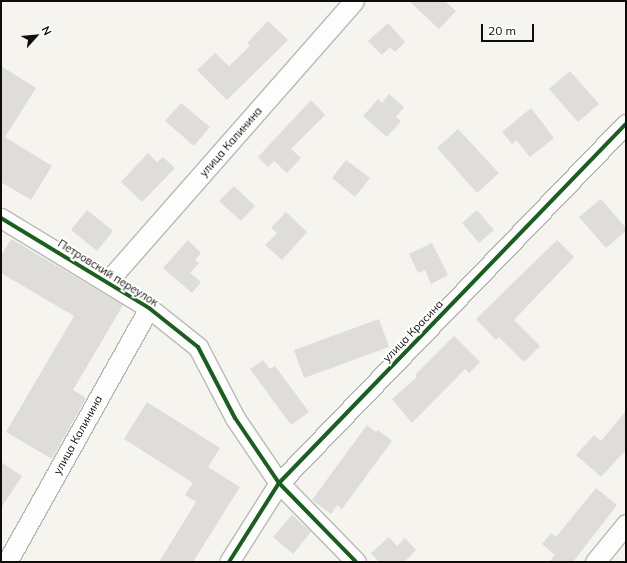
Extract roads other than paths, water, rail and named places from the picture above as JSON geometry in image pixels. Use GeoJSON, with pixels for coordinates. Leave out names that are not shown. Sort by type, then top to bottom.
{"type":"FeatureCollection","features":[{"type":"Feature","properties":{"kind":"street","name":"улица Калинина"},"geometry":{"type":"LineString","coordinates":[[107,282],[354,1]]}},
{"type":"Feature","properties":{"kind":"street","name":"улица Красина"},"geometry":{"type":"LineString","coordinates":[[229,562],[279,483],[626,124]]}},
{"type":"Feature","properties":{"kind":"street","name":"Петровский переулок"},"geometry":{"type":"LineString","coordinates":[[1,218],[149,308],[198,347],[235,418],[279,483],[356,562]]}},
{"type":"Feature","properties":{"kind":"street","name":"улица Калинина"},"geometry":{"type":"LineString","coordinates":[[7,562],[149,308]]}},
{"type":"Feature","properties":{"kind":"street"},"geometry":{"type":"LineString","coordinates":[[594,562],[626,524]]}}]}
